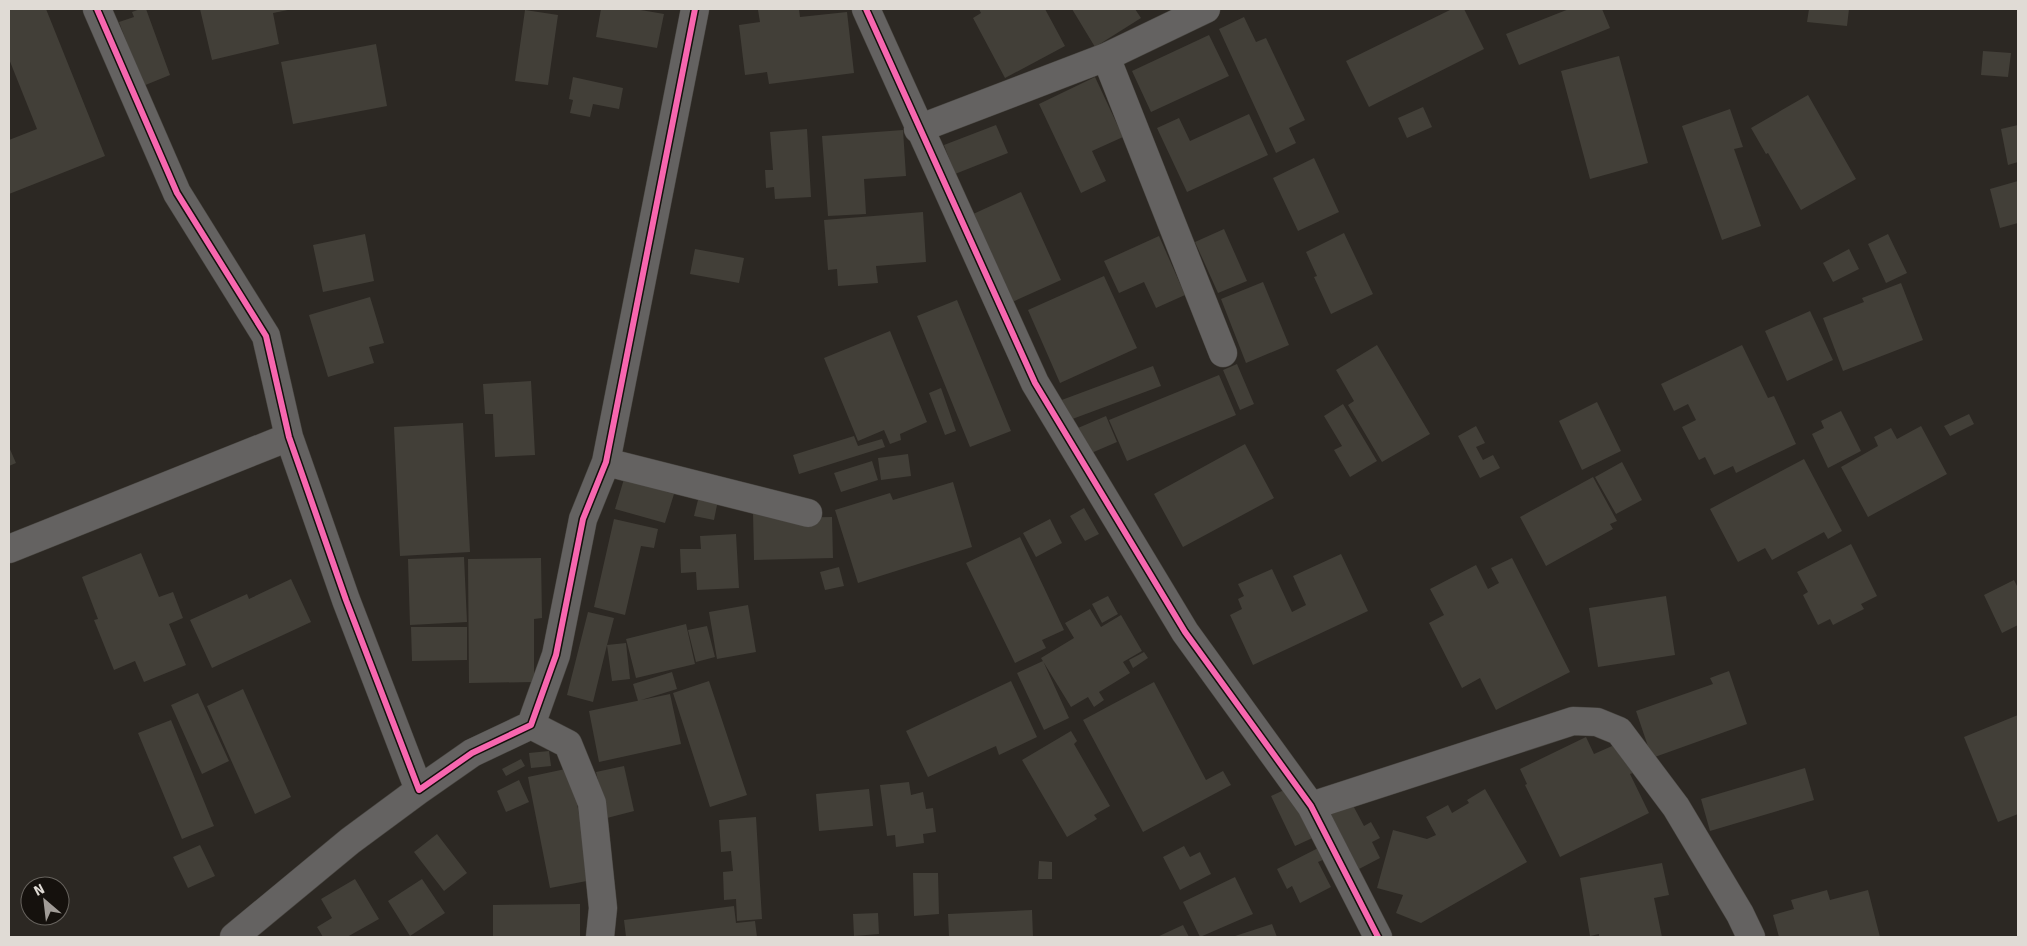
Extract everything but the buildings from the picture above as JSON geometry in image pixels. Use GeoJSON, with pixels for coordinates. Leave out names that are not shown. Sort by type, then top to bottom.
{"type":"FeatureCollection","features":[{"type":"Feature","properties":{"kind":"street"},"geometry":{"type":"LineString","coordinates":[[97,9],[177,193],[266,336],[289,436],[346,600],[419,790]]}},
{"type":"Feature","properties":{"kind":"street"},"geometry":{"type":"LineString","coordinates":[[234,937],[350,841],[419,790],[472,753],[531,725],[556,655],[583,520],[606,462],[695,9]]}},
{"type":"Feature","properties":{"kind":"street"},"geometry":{"type":"LineString","coordinates":[[866,9],[918,129],[1035,383],[1185,632],[1311,806],[1378,937]]}},
{"type":"Feature","properties":{"kind":"street"},"geometry":{"type":"LineString","coordinates":[[918,129],[1106,57],[1206,9]]}},
{"type":"Feature","properties":{"kind":"street"},"geometry":{"type":"LineString","coordinates":[[1106,57],[1223,353]]}},
{"type":"Feature","properties":{"kind":"street"},"geometry":{"type":"LineString","coordinates":[[9,549],[289,436]]}},
{"type":"Feature","properties":{"kind":"street"},"geometry":{"type":"LineString","coordinates":[[606,462],[808,513]]}},
{"type":"Feature","properties":{"kind":"street"},"geometry":{"type":"LineString","coordinates":[[1311,806],[1573,721],[1597,722],[1619,731],[1676,807],[1740,914],[1751,937]]}},
{"type":"Feature","properties":{"kind":"street"},"geometry":{"type":"LineString","coordinates":[[531,725],[568,744],[592,803],[603,908],[600,937]]}},
{"type":"Feature","properties":{"kind":"cycle path"},"geometry":{"type":"LineString","coordinates":[[97,9],[177,193],[266,336],[289,437],[346,600],[419,790],[472,753],[531,725],[556,655],[583,519],[606,462],[695,9]]}},
{"type":"Feature","properties":{"kind":"cycle path"},"geometry":{"type":"LineString","coordinates":[[866,9],[1035,383],[1185,632],[1311,806],[1378,937]]}}]}
